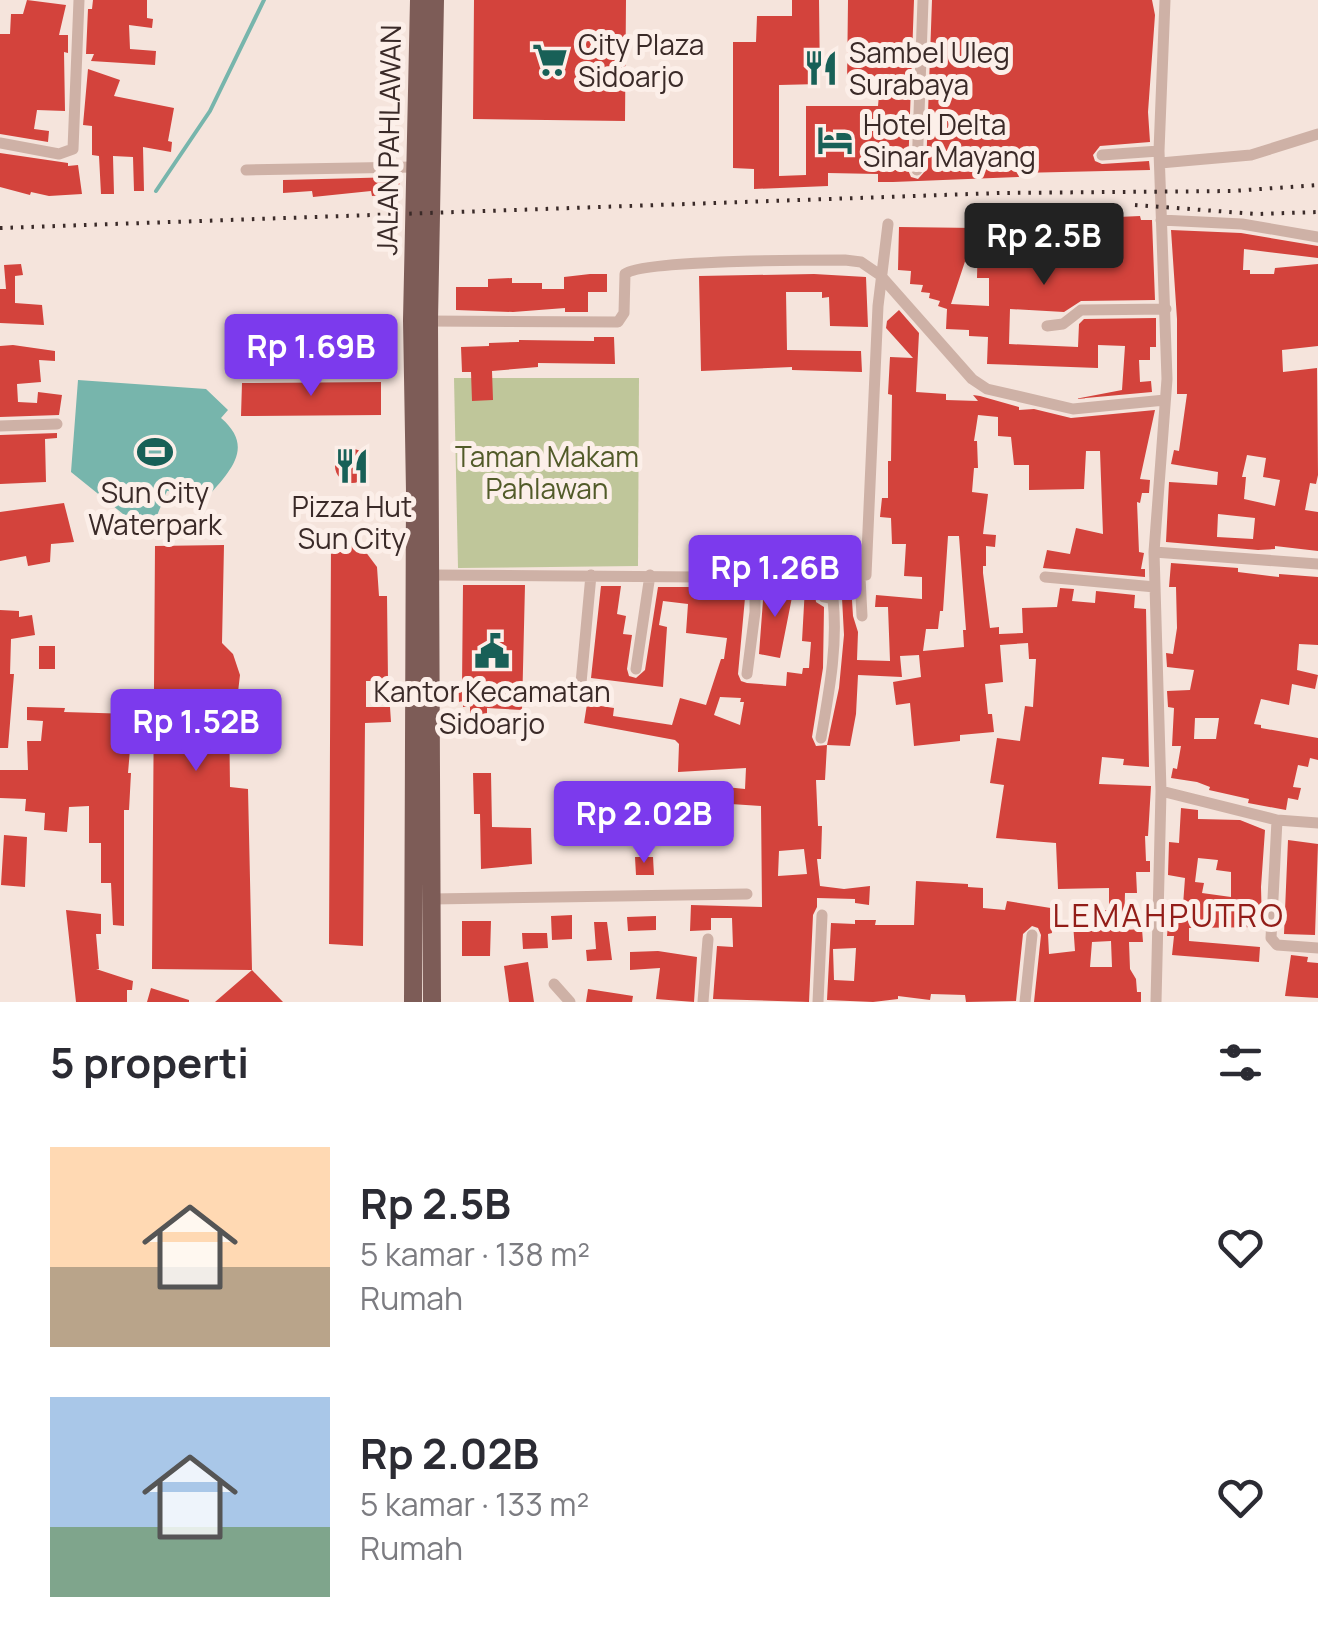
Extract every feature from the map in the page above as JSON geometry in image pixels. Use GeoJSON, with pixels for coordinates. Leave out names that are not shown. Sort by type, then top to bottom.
{"type":"FeatureCollection","features":[{"type":"Feature","properties":{"kind":"main road","name":"JALAN PAHLAWAN"},"geometry":{"type":"LineString","coordinates":[[419,0],[413,167],[432,576],[432,957],[422,993]]}},
{"type":"Feature","properties":{"kind":"main road","name":"JALAN PAHLAWAN"},"geometry":{"type":"LineString","coordinates":[[422,993],[410,956],[415,518],[435,0]]}},
{"type":"Feature","properties":{"kind":"main road"},"geometry":{"type":"LineString","coordinates":[[410,956],[432,957]]}},
{"type":"Feature","properties":{"kind":"street"},"geometry":{"type":"LineString","coordinates":[[0,143],[69,153],[75,144],[79,0]]}},
{"type":"Feature","properties":{"kind":"street"},"geometry":{"type":"LineString","coordinates":[[917,170],[923,0]]}},
{"type":"Feature","properties":{"kind":"street"},"geometry":{"type":"LineString","coordinates":[[1156,1002],[1161,791],[1154,552],[1168,379],[1160,157],[1164,0]]}},
{"type":"Feature","properties":{"kind":"street"},"geometry":{"type":"LineString","coordinates":[[1102,155],[1251,155],[1318,134]]}},
{"type":"Feature","properties":{"kind":"street"},"geometry":{"type":"LineString","coordinates":[[246,170],[413,167]]}},
{"type":"Feature","properties":{"kind":"street"},"geometry":{"type":"LineString","coordinates":[[1161,220],[1242,224],[1318,237]]}},
{"type":"Feature","properties":{"kind":"street"},"geometry":{"type":"LineString","coordinates":[[862,616],[881,266],[888,224]]}},
{"type":"Feature","properties":{"kind":"street"},"geometry":{"type":"LineString","coordinates":[[421,321],[618,322],[623,318],[627,270],[664,264],[844,260],[881,266],[972,379],[987,389],[1073,408],[1165,400]]}},
{"type":"Feature","properties":{"kind":"street"},"geometry":{"type":"LineString","coordinates":[[1047,326],[1063,324],[1081,310],[1166,308]]}},
{"type":"Feature","properties":{"kind":"street"},"geometry":{"type":"LineString","coordinates":[[0,426],[57,424]]}},
{"type":"Feature","properties":{"kind":"street"},"geometry":{"type":"LineString","coordinates":[[1154,552],[1318,564]]}},
{"type":"Feature","properties":{"kind":"street"},"geometry":{"type":"LineString","coordinates":[[581,684],[591,575]]}},
{"type":"Feature","properties":{"kind":"street"},"geometry":{"type":"LineString","coordinates":[[636,668],[650,575]]}},
{"type":"Feature","properties":{"kind":"street"},"geometry":{"type":"LineString","coordinates":[[432,576],[863,576]]}},
{"type":"Feature","properties":{"kind":"street"},"geometry":{"type":"LineString","coordinates":[[747,674],[755,578]]}},
{"type":"Feature","properties":{"kind":"street"},"geometry":{"type":"LineString","coordinates":[[821,738],[834,669],[834,610],[832,599],[824,597],[823,578]]}},
{"type":"Feature","properties":{"kind":"street"},"geometry":{"type":"LineString","coordinates":[[1044,578],[1155,587]]}},
{"type":"Feature","properties":{"kind":"street"},"geometry":{"type":"LineString","coordinates":[[1161,791],[1277,820],[1318,822]]}},
{"type":"Feature","properties":{"kind":"street"},"geometry":{"type":"LineString","coordinates":[[1277,820],[1273,942],[1318,948]]}},
{"type":"Feature","properties":{"kind":"street"},"geometry":{"type":"LineString","coordinates":[[432,898],[748,894]]}},
{"type":"Feature","properties":{"kind":"street"},"geometry":{"type":"LineString","coordinates":[[818,1002],[822,915]]}},
{"type":"Feature","properties":{"kind":"street"},"geometry":{"type":"LineString","coordinates":[[1025,1002],[1032,935]]}},
{"type":"Feature","properties":{"kind":"street"},"geometry":{"type":"LineString","coordinates":[[703,1002],[708,939]]}},
{"type":"Feature","properties":{"kind":"street"},"geometry":{"type":"LineString","coordinates":[[554,984],[570,1002]]}},
{"type":"Feature","properties":{"kind":"green space","name":"Taman Makam Pahlawan"},"geometry":{"type":"Polygon","coordinates":[[[454,378],[639,378],[638,566],[458,568],[454,378]]]}},
{"type":"Feature","properties":{"kind":"water","name":"Sun City Waterpark"},"geometry":{"type":"Polygon","coordinates":[[[78,380],[206,389],[228,410],[221,418],[237,440],[235,460],[206,499],[196,486],[185,492],[167,491],[156,518],[128,518],[71,472],[78,380]]]}},
{"type":"Feature","properties":{"kind":"building"},"geometry":{"type":"Polygon","coordinates":[[[27,0],[66,5],[59,35],[68,35],[68,53],[64,52],[65,111],[37,110],[34,129],[49,131],[48,142],[0,134],[0,34],[10,34],[11,14],[23,14],[27,0]]]}},
{"type":"Feature","properties":{"kind":"building"},"geometry":{"type":"Polygon","coordinates":[[[93,0],[147,0],[147,18],[153,19],[152,28],[129,25],[130,49],[156,51],[155,65],[91,61],[94,54],[86,54],[88,9],[92,9],[93,0]]]}},
{"type":"Feature","properties":{"kind":"building","name":"City Plaza Sidoarjo"},"geometry":{"type":"Polygon","coordinates":[[[474,0],[626,0],[625,121],[473,119],[474,0]]]}},
{"type":"Feature","properties":{"kind":"building"},"geometry":{"type":"Polygon","coordinates":[[[792,0],[819,0],[820,84],[779,85],[779,176],[806,175],[806,106],[878,106],[880,84],[847,84],[848,0],[914,0],[908,170],[911,177],[918,179],[926,170],[932,0],[1152,0],[1155,15],[1148,112],[1150,142],[1100,146],[1093,155],[1102,164],[1149,161],[1150,170],[1018,173],[1019,177],[893,182],[878,182],[878,174],[828,173],[828,186],[754,189],[754,169],[733,168],[733,42],[756,42],[757,16],[792,16],[792,0]]]}},
{"type":"Feature","properties":{"kind":"building"},"geometry":{"type":"Polygon","coordinates":[[[88,69],[120,80],[114,96],[174,108],[168,141],[172,142],[171,152],[143,147],[144,191],[134,191],[133,157],[113,156],[114,194],[101,194],[99,156],[92,155],[92,126],[83,125],[88,69]]]}},
{"type":"Feature","properties":{"kind":"building"},"geometry":{"type":"Polygon","coordinates":[[[0,153],[78,165],[82,194],[30,195],[0,187],[0,153]]]}},
{"type":"Feature","properties":{"kind":"building"},"geometry":{"type":"Polygon","coordinates":[[[399,177],[400,194],[372,196],[371,191],[313,197],[312,191],[283,193],[283,180],[399,177]]]}},
{"type":"Feature","properties":{"kind":"building"},"geometry":{"type":"Polygon","coordinates":[[[1140,216],[1141,220],[1152,220],[1155,300],[1081,301],[1064,312],[1010,309],[1009,344],[1078,347],[1079,324],[1084,319],[1156,318],[1156,347],[1150,347],[1150,360],[1139,360],[1140,382],[1151,381],[1152,392],[1075,399],[1122,390],[1125,346],[1098,345],[1098,368],[987,364],[988,337],[969,336],[969,330],[946,329],[947,309],[938,306],[940,301],[929,298],[930,293],[921,292],[923,285],[910,284],[911,271],[898,270],[899,227],[976,228],[951,304],[989,306],[989,278],[977,278],[978,235],[999,236],[999,228],[1012,228],[1012,237],[1064,239],[1064,224],[1088,221],[1088,232],[1118,231],[1118,217],[1140,216]]]}},
{"type":"Feature","properties":{"kind":"building"},"geometry":{"type":"Polygon","coordinates":[[[1171,230],[1241,233],[1318,246],[1318,258],[1244,249],[1243,270],[1250,270],[1250,274],[1274,274],[1275,268],[1318,264],[1318,346],[1282,350],[1283,372],[1317,368],[1318,475],[1316,484],[1310,483],[1305,510],[1318,512],[1318,551],[1166,542],[1169,482],[1217,485],[1218,472],[1171,464],[1174,450],[1179,451],[1187,394],[1177,394],[1171,230]],[[1247,455],[1242,477],[1246,477],[1244,499],[1275,506],[1280,480],[1263,477],[1266,458],[1247,455]],[[1218,514],[1217,537],[1253,539],[1255,518],[1218,514]]]}},
{"type":"Feature","properties":{"kind":"building"},"geometry":{"type":"Polygon","coordinates":[[[21,264],[23,275],[15,276],[15,303],[42,305],[44,325],[0,323],[0,289],[6,289],[4,265],[21,264]]]}},
{"type":"Feature","properties":{"kind":"building"},"geometry":{"type":"Polygon","coordinates":[[[607,274],[607,292],[588,292],[588,312],[565,312],[565,308],[513,312],[456,310],[456,287],[488,287],[488,279],[512,278],[512,283],[542,283],[542,289],[564,289],[564,277],[607,274]]]}},
{"type":"Feature","properties":{"kind":"building"},"geometry":{"type":"Polygon","coordinates":[[[699,276],[866,277],[868,327],[830,326],[829,297],[822,298],[822,292],[786,292],[787,350],[861,351],[862,372],[792,367],[701,371],[699,276]]]}},
{"type":"Feature","properties":{"kind":"building"},"geometry":{"type":"Polygon","coordinates":[[[899,310],[919,333],[916,392],[946,394],[946,400],[978,401],[973,395],[980,396],[1019,410],[1034,409],[1071,418],[1155,410],[1140,479],[1150,480],[1149,493],[1142,493],[1140,503],[1137,502],[1139,552],[1144,553],[1141,569],[1145,569],[1145,577],[1043,568],[1047,550],[1070,554],[1076,528],[1103,534],[1100,451],[1086,451],[1084,489],[1029,490],[1029,465],[1014,465],[1011,437],[998,436],[998,417],[978,415],[974,441],[978,468],[974,468],[972,492],[988,494],[983,534],[996,535],[995,547],[986,546],[983,566],[990,628],[999,627],[999,634],[1023,633],[1022,608],[1057,607],[1060,588],[1074,589],[1072,601],[1095,603],[1096,591],[1135,595],[1134,608],[1146,609],[1149,767],[1123,765],[1124,759],[1102,757],[1099,784],[1151,786],[1145,836],[1150,872],[1136,872],[1137,893],[1125,893],[1124,930],[1142,929],[1143,942],[1129,942],[1130,969],[1137,992],[1141,992],[1141,1002],[1034,1002],[1041,935],[1032,926],[1023,934],[1016,1001],[966,1002],[965,995],[931,994],[930,1000],[898,996],[873,1002],[827,1000],[831,923],[876,920],[875,925],[914,925],[916,881],[983,888],[983,908],[1005,910],[1007,901],[1057,909],[1058,921],[1051,921],[1052,933],[1048,934],[1049,954],[1075,951],[1073,923],[1083,922],[1082,911],[1109,910],[1109,888],[1058,889],[1056,843],[996,838],[1004,785],[990,783],[997,738],[1020,741],[1025,706],[1033,707],[1036,659],[1029,659],[1028,643],[1000,645],[1003,682],[985,684],[994,732],[960,735],[960,741],[914,746],[910,703],[896,705],[893,682],[921,677],[919,655],[900,656],[902,677],[858,675],[850,746],[827,745],[839,688],[844,635],[842,598],[833,587],[851,585],[858,632],[857,660],[890,661],[888,607],[875,607],[876,595],[922,599],[922,577],[904,576],[906,544],[892,544],[891,518],[880,517],[882,498],[888,498],[891,461],[890,357],[913,358],[886,328],[887,321],[899,310]],[[948,536],[943,611],[938,629],[926,629],[923,651],[964,647],[959,536],[948,536]],[[1111,941],[1092,942],[1090,967],[1112,967],[1111,941]],[[856,948],[833,949],[834,980],[854,981],[856,948]]]}},
{"type":"Feature","properties":{"kind":"building"},"geometry":{"type":"Polygon","coordinates":[[[594,337],[614,337],[615,364],[538,363],[538,367],[492,371],[493,400],[472,401],[471,372],[462,372],[461,347],[519,340],[594,341],[594,337]]]}},
{"type":"Feature","properties":{"kind":"building"},"geometry":{"type":"Polygon","coordinates":[[[0,346],[55,351],[55,361],[39,360],[41,382],[17,384],[18,402],[37,403],[38,392],[62,395],[59,415],[0,417],[0,346]]]}},
{"type":"Feature","properties":{"kind":"building"},"geometry":{"type":"Polygon","coordinates":[[[381,382],[381,415],[241,416],[242,383],[381,382]]]}},
{"type":"Feature","properties":{"kind":"building"},"geometry":{"type":"Polygon","coordinates":[[[57,433],[57,438],[45,439],[46,482],[0,484],[0,435],[57,433]]]}},
{"type":"Feature","properties":{"kind":"building","name":"Pizza Hut Sun City"},"geometry":{"type":"Polygon","coordinates":[[[352,449],[364,454],[369,466],[364,478],[352,483],[340,478],[335,466],[340,454],[352,449]]]}},
{"type":"Feature","properties":{"kind":"building"},"geometry":{"type":"Polygon","coordinates":[[[64,503],[74,542],[51,544],[50,562],[28,566],[26,556],[0,561],[0,512],[64,503]]]}},
{"type":"Feature","properties":{"kind":"building"},"geometry":{"type":"Polygon","coordinates":[[[349,544],[365,551],[377,567],[379,596],[387,596],[388,681],[366,681],[366,707],[390,707],[391,722],[365,723],[363,946],[329,944],[331,546],[349,544]]]}},
{"type":"Feature","properties":{"kind":"building"},"geometry":{"type":"Polygon","coordinates":[[[224,545],[222,643],[233,654],[240,675],[238,692],[229,705],[230,787],[248,789],[252,970],[152,969],[155,546],[224,545]]]}},
{"type":"Feature","properties":{"kind":"building"},"geometry":{"type":"Polygon","coordinates":[[[1171,563],[1238,568],[1238,572],[1279,577],[1318,577],[1318,645],[1299,644],[1297,670],[1318,675],[1315,689],[1292,684],[1289,705],[1261,699],[1254,724],[1318,738],[1318,760],[1310,758],[1308,767],[1298,765],[1293,787],[1301,788],[1298,800],[1288,798],[1286,810],[1248,803],[1249,799],[1209,790],[1210,787],[1197,782],[1171,778],[1173,768],[1177,769],[1181,746],[1172,746],[1174,708],[1168,707],[1167,691],[1190,690],[1194,670],[1167,667],[1166,653],[1173,654],[1177,628],[1176,587],[1169,587],[1171,563]],[[1195,718],[1194,739],[1216,739],[1219,718],[1195,718]]]}},
{"type":"Feature","properties":{"kind":"building","name":"Kantor Kecamatan Sidoarjo"},"geometry":{"type":"Polygon","coordinates":[[[463,585],[525,585],[522,710],[487,708],[487,715],[470,716],[470,707],[459,702],[463,585]]]}},
{"type":"Feature","properties":{"kind":"building"},"geometry":{"type":"Polygon","coordinates":[[[601,586],[621,586],[617,614],[626,616],[623,634],[632,635],[627,669],[629,676],[636,678],[645,670],[658,587],[746,587],[738,674],[747,683],[786,686],[787,672],[802,674],[803,668],[809,668],[811,642],[802,641],[805,587],[814,587],[816,602],[824,607],[823,668],[812,737],[816,746],[827,745],[825,780],[816,780],[818,826],[822,826],[821,859],[817,859],[820,886],[870,886],[869,905],[855,903],[855,899],[817,898],[809,1002],[713,999],[717,946],[733,947],[732,918],[711,918],[711,930],[690,931],[691,905],[762,907],[761,806],[670,800],[670,786],[677,786],[677,782],[745,789],[746,768],[678,772],[679,744],[675,740],[584,723],[587,704],[614,708],[613,716],[672,725],[680,698],[706,705],[724,659],[727,638],[686,633],[688,604],[663,601],[659,625],[667,627],[663,687],[591,678],[601,586]],[[720,697],[714,715],[740,725],[744,702],[740,702],[741,698],[720,697]],[[804,849],[779,851],[778,876],[807,874],[804,849]]]}},
{"type":"Feature","properties":{"kind":"building"},"geometry":{"type":"Polygon","coordinates":[[[764,587],[794,587],[780,658],[759,654],[764,587]]]}},
{"type":"Feature","properties":{"kind":"building"},"geometry":{"type":"Polygon","coordinates":[[[0,610],[19,611],[19,617],[32,615],[35,635],[11,639],[10,674],[14,674],[8,748],[0,748],[0,610]]]}},
{"type":"Feature","properties":{"kind":"building"},"geometry":{"type":"Polygon","coordinates":[[[39,646],[55,646],[55,669],[39,669],[39,646]]]}},
{"type":"Feature","properties":{"kind":"building"},"geometry":{"type":"Polygon","coordinates":[[[27,707],[133,714],[129,810],[124,810],[124,926],[113,925],[111,883],[101,883],[101,843],[89,843],[89,806],[69,807],[67,832],[44,830],[45,813],[25,811],[26,799],[0,798],[0,770],[28,770],[27,741],[41,741],[43,721],[27,720],[27,707]]]}},
{"type":"Feature","properties":{"kind":"building"},"geometry":{"type":"Polygon","coordinates":[[[473,773],[491,773],[492,827],[531,828],[532,864],[481,869],[480,814],[474,814],[473,773]]]}},
{"type":"Feature","properties":{"kind":"building"},"geometry":{"type":"Polygon","coordinates":[[[1181,808],[1198,810],[1198,819],[1240,820],[1265,830],[1262,927],[1189,928],[1189,941],[1260,947],[1259,962],[1172,955],[1174,936],[1167,936],[1170,903],[1183,905],[1185,878],[1168,875],[1169,842],[1179,843],[1181,808]],[[1198,858],[1195,882],[1204,883],[1202,893],[1231,897],[1231,872],[1216,870],[1218,860],[1198,858]]]}},
{"type":"Feature","properties":{"kind":"building"},"geometry":{"type":"Polygon","coordinates":[[[4,835],[27,837],[25,887],[1,885],[4,835]]]}},
{"type":"Feature","properties":{"kind":"building"},"geometry":{"type":"Polygon","coordinates":[[[1288,840],[1318,844],[1315,935],[1284,934],[1288,840]]]}},
{"type":"Feature","properties":{"kind":"building"},"geometry":{"type":"Polygon","coordinates":[[[635,857],[653,857],[654,875],[636,875],[635,857]]]}},
{"type":"Feature","properties":{"kind":"building"},"geometry":{"type":"Polygon","coordinates":[[[66,910],[101,914],[101,934],[96,934],[96,969],[133,981],[132,990],[127,990],[127,1002],[76,1002],[66,910]]]}},
{"type":"Feature","properties":{"kind":"building"},"geometry":{"type":"Polygon","coordinates":[[[572,915],[572,939],[552,940],[551,916],[572,915]]]}},
{"type":"Feature","properties":{"kind":"building"},"geometry":{"type":"Polygon","coordinates":[[[656,916],[656,930],[628,931],[627,917],[656,916]]]}},
{"type":"Feature","properties":{"kind":"building"},"geometry":{"type":"Polygon","coordinates":[[[462,921],[491,921],[490,956],[462,956],[462,921]]]}},
{"type":"Feature","properties":{"kind":"building"},"geometry":{"type":"Polygon","coordinates":[[[594,922],[607,922],[612,960],[587,961],[586,950],[596,949],[594,922]]]}},
{"type":"Feature","properties":{"kind":"building"},"geometry":{"type":"Polygon","coordinates":[[[522,933],[547,933],[548,948],[523,949],[522,933]]]}},
{"type":"Feature","properties":{"kind":"building"},"geometry":{"type":"Polygon","coordinates":[[[658,951],[697,957],[694,1002],[656,999],[660,968],[630,970],[630,952],[658,951]]]}},
{"type":"Feature","properties":{"kind":"building"},"geometry":{"type":"Polygon","coordinates":[[[1291,955],[1318,963],[1318,998],[1285,996],[1291,955]]]}},
{"type":"Feature","properties":{"kind":"building"},"geometry":{"type":"Polygon","coordinates":[[[528,962],[534,1002],[509,1002],[504,966],[528,962]]]}},
{"type":"Feature","properties":{"kind":"building"},"geometry":{"type":"Polygon","coordinates":[[[252,970],[283,1002],[215,1002],[252,970]]]}},
{"type":"Feature","properties":{"kind":"building"},"geometry":{"type":"Polygon","coordinates":[[[151,988],[189,1000],[189,1002],[147,1002],[151,988]]]}},
{"type":"Feature","properties":{"kind":"building"},"geometry":{"type":"Polygon","coordinates":[[[588,989],[633,996],[632,1002],[586,1002],[588,989]]]}},
{"type":"Feature","properties":{"kind":"waterway"},"geometry":{"type":"LineString","coordinates":[[156,191],[210,111],[264,0]]}},
{"type":"Feature","properties":{"kind":"railway"},"geometry":{"type":"LineString","coordinates":[[0,228],[1000,193],[1232,191],[1318,185]]}},
{"type":"Feature","properties":{"kind":"railway"},"geometry":{"type":"LineString","coordinates":[[1135,205],[1257,214],[1318,212]]}},
{"type":"Feature","properties":{"kind":"place","name":"City Plaza Sidoarjo"},"geometry":{"type":"Point","coordinates":[550,60]}},
{"type":"Feature","properties":{"kind":"place","name":"Sambel Uleg Surabaya"},"geometry":{"type":"Point","coordinates":[821,68]}},
{"type":"Feature","properties":{"kind":"place","name":"Hotel Delta Sinar Mayang"},"geometry":{"type":"Point","coordinates":[835,140]}},
{"type":"Feature","properties":{"kind":"place","name":"Sun City Waterpark"},"geometry":{"type":"Point","coordinates":[155,452]}},
{"type":"Feature","properties":{"kind":"place","name":"Pizza Hut Sun City"},"geometry":{"type":"Point","coordinates":[352,466]}},
{"type":"Feature","properties":{"kind":"place","name":"Kantor Kecamatan Sidoarjo"},"geometry":{"type":"Point","coordinates":[492,651]}},
{"type":"Feature","properties":{"kind":"district","name":"LEMAHPUTRO"},"geometry":{"type":"Point","coordinates":[1169,915]}}]}
